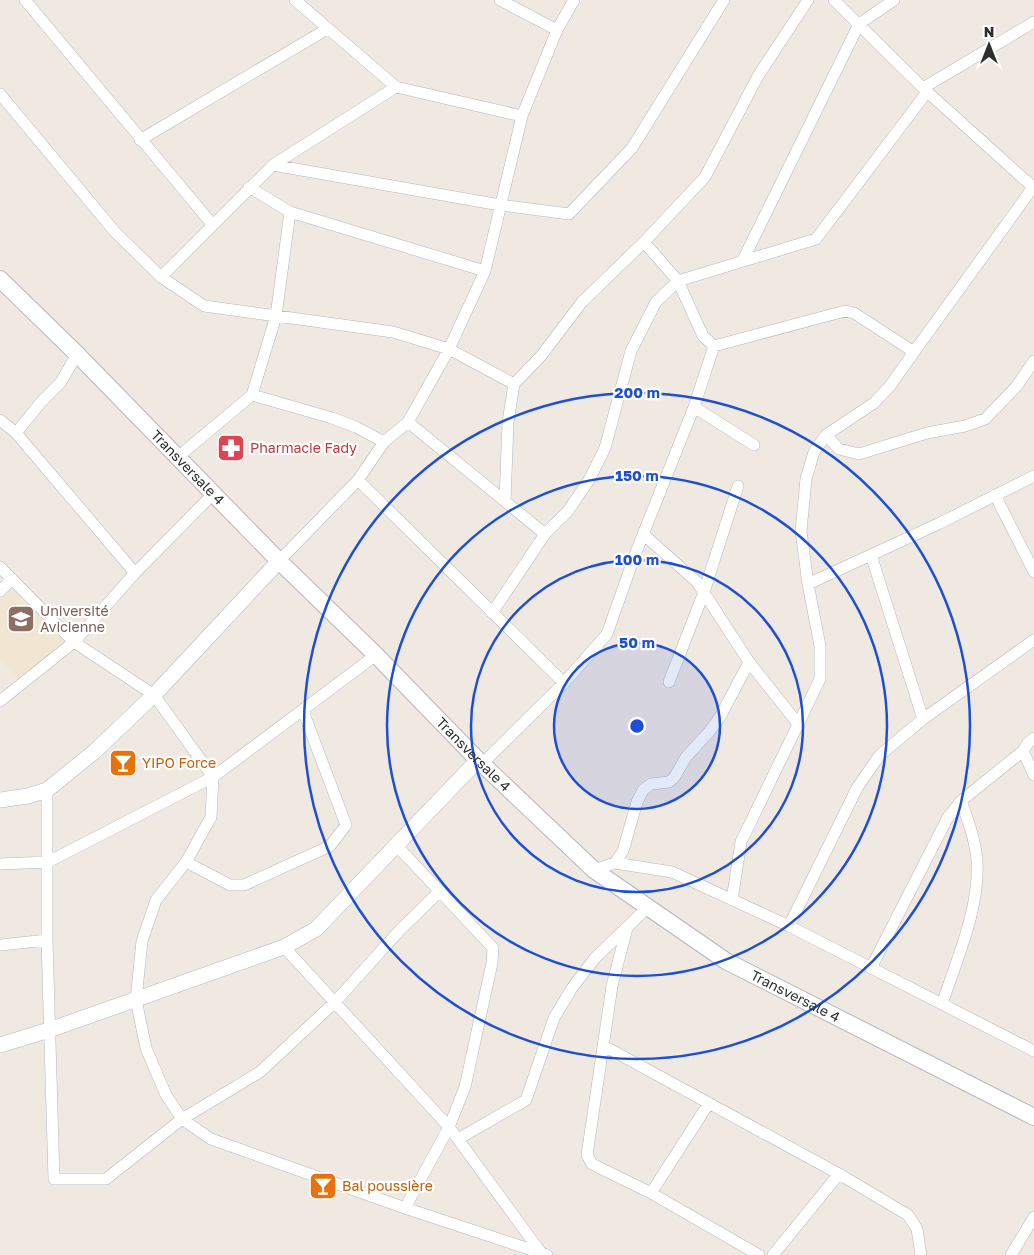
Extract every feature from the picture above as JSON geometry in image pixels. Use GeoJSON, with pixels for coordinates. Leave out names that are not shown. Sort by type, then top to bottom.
{"type":"FeatureCollection","features":[{"type":"Feature","properties":{"kind":"main road","name":"Transversale 4"},"geometry":{"type":"LineString","coordinates":[[0,279],[77,354],[279,561],[376,655],[480,762],[594,870],[726,961],[1034,1116]]}},
{"type":"Feature","properties":{"kind":"street"},"geometry":{"type":"LineString","coordinates":[[25,0],[212,224]]}},
{"type":"Feature","properties":{"kind":"street"},"geometry":{"type":"LineString","coordinates":[[295,0],[396,87],[522,116]]}},
{"type":"Feature","properties":{"kind":"street"},"geometry":{"type":"LineString","coordinates":[[500,0],[557,30]]}},
{"type":"Feature","properties":{"kind":"street"},"geometry":{"type":"LineString","coordinates":[[0,800],[28,796],[47,790],[94,752],[154,695],[279,561],[358,480],[384,442],[408,422],[449,349],[485,271],[522,116],[557,30],[574,0]]}},
{"type":"Feature","properties":{"kind":"street"},"geometry":{"type":"LineString","coordinates":[[273,165],[500,205],[569,214],[632,148],[724,0]]}},
{"type":"Feature","properties":{"kind":"street"},"geometry":{"type":"LineString","coordinates":[[505,501],[508,422],[514,384],[540,356],[582,302],[644,242],[705,177],[758,76],[808,0]]}},
{"type":"Feature","properties":{"kind":"street"},"geometry":{"type":"LineString","coordinates":[[732,900],[740,842],[820,680],[820,646],[808,584],[801,531],[806,479],[814,452],[826,435],[874,403],[890,386],[1034,187],[925,90],[834,0]]}},
{"type":"Feature","properties":{"kind":"street"},"geometry":{"type":"LineString","coordinates":[[743,260],[859,24],[894,0]]}},
{"type":"Feature","properties":{"kind":"street"},"geometry":{"type":"LineString","coordinates":[[492,613],[545,534],[568,511],[589,480],[605,448],[631,351],[656,302],[678,280],[816,239],[925,90],[1034,22]]}},
{"type":"Feature","properties":{"kind":"street"},"geometry":{"type":"LineString","coordinates":[[140,140],[327,29]]}},
{"type":"Feature","properties":{"kind":"street"},"geometry":{"type":"LineString","coordinates":[[161,277],[273,165],[396,87]]}},
{"type":"Feature","properties":{"kind":"street"},"geometry":{"type":"LineString","coordinates":[[0,94],[115,232],[161,277],[204,306],[393,332],[449,349],[514,384]]}},
{"type":"Feature","properties":{"kind":"street"},"geometry":{"type":"LineString","coordinates":[[250,187],[290,212],[485,271]]}},
{"type":"Feature","properties":{"kind":"street"},"geometry":{"type":"LineString","coordinates":[[178,457],[252,395],[276,316],[290,212]]}},
{"type":"Feature","properties":{"kind":"street"},"geometry":{"type":"LineString","coordinates":[[644,242],[678,280],[703,336],[714,346]]}},
{"type":"Feature","properties":{"kind":"street"},"geometry":{"type":"LineString","coordinates":[[714,346],[845,311],[854,313],[914,352]]}},
{"type":"Feature","properties":{"kind":"street"},"geometry":{"type":"LineString","coordinates":[[0,1045],[136,1000],[284,947],[316,929],[480,762],[564,683],[607,634],[643,534],[694,407],[714,346]]}},
{"type":"Feature","properties":{"kind":"street"},"geometry":{"type":"LineString","coordinates":[[16,433],[42,401],[61,382],[77,354]]}},
{"type":"Feature","properties":{"kind":"street"},"geometry":{"type":"LineString","coordinates":[[826,435],[839,449],[859,454],[927,433],[979,422],[985,419],[1016,386],[1034,361]]}},
{"type":"Feature","properties":{"kind":"street"},"geometry":{"type":"LineString","coordinates":[[252,395],[332,418],[356,427],[384,442]]}},
{"type":"Feature","properties":{"kind":"street"},"geometry":{"type":"LineString","coordinates":[[694,407],[754,445]]}},
{"type":"Feature","properties":{"kind":"street"},"geometry":{"type":"LineString","coordinates":[[0,420],[16,433],[135,573]]}},
{"type":"Feature","properties":{"kind":"street"},"geometry":{"type":"LineString","coordinates":[[408,422],[545,534]]}},
{"type":"Feature","properties":{"kind":"street"},"geometry":{"type":"LineString","coordinates":[[808,584],[938,524],[1034,476]]}},
{"type":"Feature","properties":{"kind":"street"},"geometry":{"type":"LineString","coordinates":[[358,480],[564,683]]}},
{"type":"Feature","properties":{"kind":"street"},"geometry":{"type":"LineString","coordinates":[[669,682],[704,592],[738,486]]}},
{"type":"Feature","properties":{"kind":"street"},"geometry":{"type":"LineString","coordinates":[[0,701],[74,642],[135,573],[214,494]]}},
{"type":"Feature","properties":{"kind":"street"},"geometry":{"type":"LineString","coordinates":[[995,494],[1034,572]]}},
{"type":"Feature","properties":{"kind":"street"},"geometry":{"type":"LineString","coordinates":[[643,534],[697,582],[749,662],[799,725]]}},
{"type":"Feature","properties":{"kind":"street"},"geometry":{"type":"LineString","coordinates":[[870,555],[923,719]]}},
{"type":"Feature","properties":{"kind":"street"},"geometry":{"type":"LineString","coordinates":[[0,567],[74,642],[154,695],[213,777],[211,817],[186,862],[156,900],[142,941],[136,1000],[146,1048],[166,1095],[182,1119],[211,1139],[405,1208],[545,1254]]}},
{"type":"Feature","properties":{"kind":"street"},"geometry":{"type":"LineString","coordinates":[[0,591],[12,579]]}},
{"type":"Feature","properties":{"kind":"street"},"geometry":{"type":"LineString","coordinates":[[790,926],[857,788],[880,756],[923,719],[1034,640]]}},
{"type":"Feature","properties":{"kind":"street"},"geometry":{"type":"LineString","coordinates":[[0,864],[48,862],[213,777],[376,655]]}},
{"type":"Feature","properties":{"kind":"street"},"geometry":{"type":"LineString","coordinates":[[614,863],[624,851],[637,802],[643,790],[651,784],[669,782],[674,778],[686,757],[720,717],[749,662]]}},
{"type":"Feature","properties":{"kind":"street"},"geometry":{"type":"LineString","coordinates":[[186,862],[230,885],[244,885],[330,846],[346,825],[303,711]]}},
{"type":"Feature","properties":{"kind":"street"},"geometry":{"type":"LineString","coordinates":[[870,968],[947,819],[961,801],[1023,751],[1034,738]]}},
{"type":"Feature","properties":{"kind":"street"},"geometry":{"type":"LineString","coordinates":[[1023,751],[1034,775]]}},
{"type":"Feature","properties":{"kind":"street"},"geometry":{"type":"LineString","coordinates":[[47,790],[47,940],[54,1179],[106,1179],[182,1119],[260,1072],[335,1002],[400,930],[440,891]]}},
{"type":"Feature","properties":{"kind":"street"},"geometry":{"type":"LineString","coordinates":[[942,1004],[974,909],[977,860],[971,828],[961,801]]}},
{"type":"Feature","properties":{"kind":"street"},"geometry":{"type":"LineString","coordinates":[[397,846],[493,948],[492,963],[466,1087],[449,1127],[405,1208]]}},
{"type":"Feature","properties":{"kind":"street"},"geometry":{"type":"LineString","coordinates":[[594,870],[614,863],[672,872],[790,926],[1034,1051]]}},
{"type":"Feature","properties":{"kind":"street"},"geometry":{"type":"LineString","coordinates":[[458,1139],[526,1100],[558,1010],[595,958],[647,908]]}},
{"type":"Feature","properties":{"kind":"street"},"geometry":{"type":"LineString","coordinates":[[626,928],[612,986],[588,1155],[592,1164],[651,1194],[759,1255]]}},
{"type":"Feature","properties":{"kind":"street"},"geometry":{"type":"LineString","coordinates":[[0,945],[47,940]]}},
{"type":"Feature","properties":{"kind":"street"},"geometry":{"type":"LineString","coordinates":[[284,947],[449,1127],[545,1254]]}},
{"type":"Feature","properties":{"kind":"street"},"geometry":{"type":"LineString","coordinates":[[604,1046],[839,1174],[908,1215],[917,1229],[921,1255]]}},
{"type":"Feature","properties":{"kind":"street"},"geometry":{"type":"LineString","coordinates":[[651,1194],[709,1103]]}},
{"type":"Feature","properties":{"kind":"street"},"geometry":{"type":"LineString","coordinates":[[773,1255],[839,1174]]}},
{"type":"Feature","properties":{"kind":"street"},"geometry":{"type":"LineString","coordinates":[[1011,1255],[1034,1217]]}},
{"type":"Feature","properties":{"kind":"shaded area","name":"Université Avicienne"},"geometry":{"type":"Polygon","coordinates":[[[9,589],[65,640],[20,680],[0,660],[0,598],[9,589]]]}},
{"type":"Feature","properties":{"kind":"place","name":"Pharmacie Fady"},"geometry":{"type":"Point","coordinates":[231,448]}},
{"type":"Feature","properties":{"kind":"place","name":"Université Avicienne"},"geometry":{"type":"Point","coordinates":[21,619]}},
{"type":"Feature","properties":{"kind":"place","name":"YIPO Force"},"geometry":{"type":"Point","coordinates":[123,763]}},
{"type":"Feature","properties":{"kind":"place","name":"Bal poussière"},"geometry":{"type":"Point","coordinates":[323,1186]}}]}
